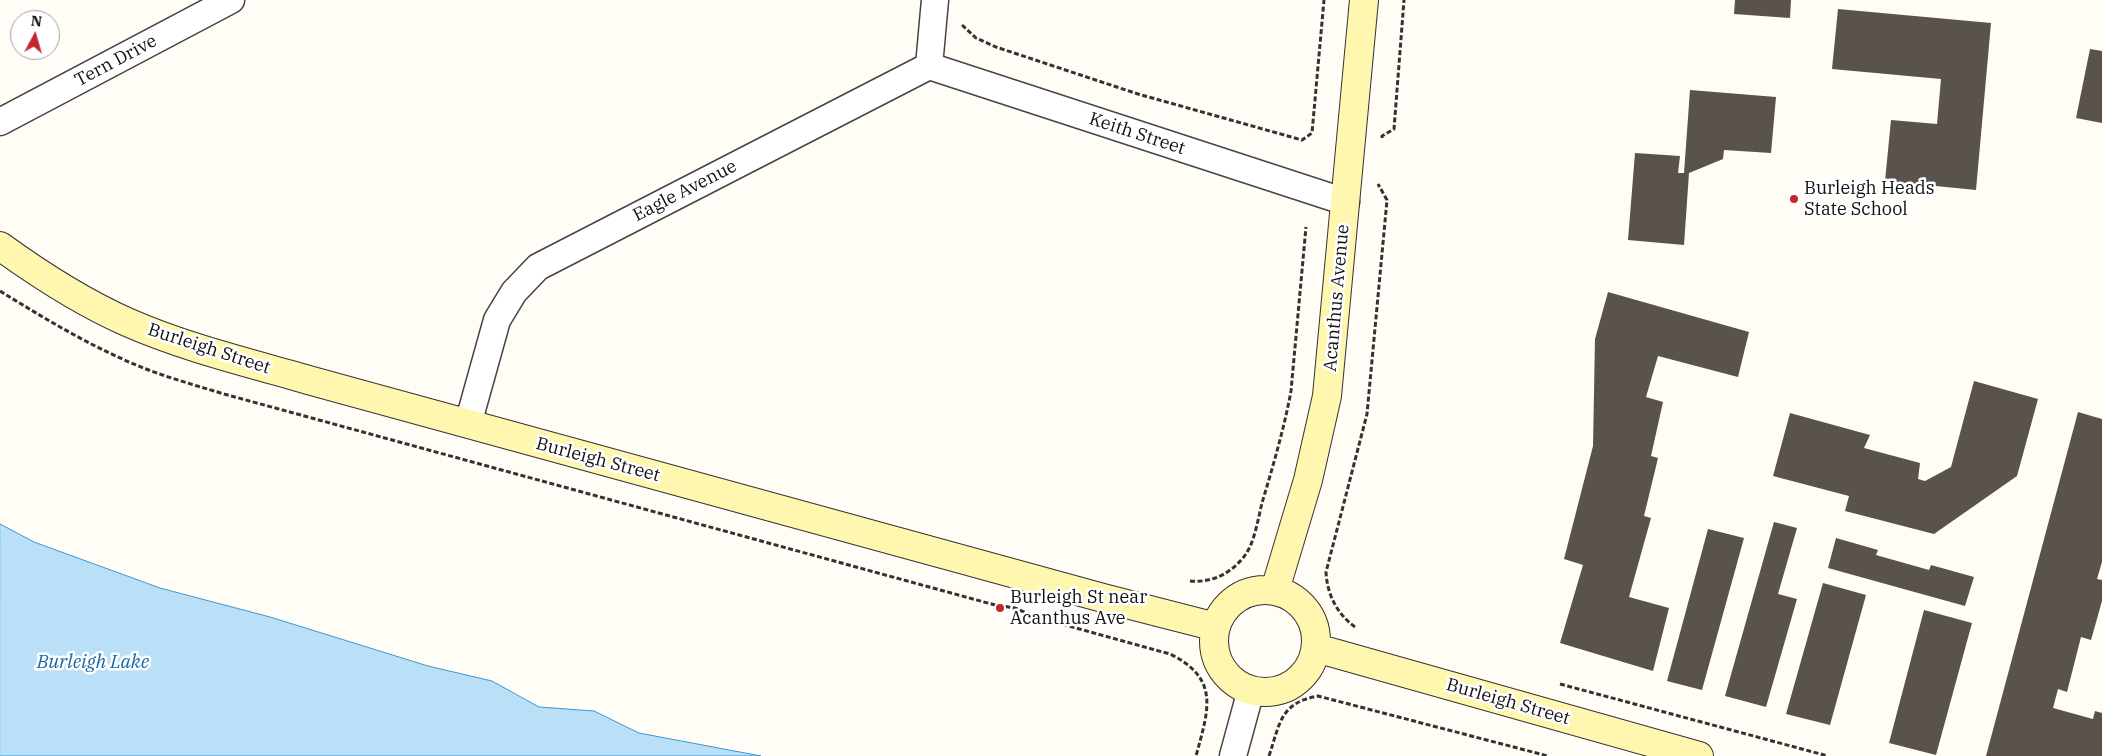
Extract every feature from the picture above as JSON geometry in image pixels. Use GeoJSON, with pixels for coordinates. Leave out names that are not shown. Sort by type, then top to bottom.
{"type":"FeatureCollection","features":[{"type":"Feature","properties":{"kind":"street","name":"Tern Drive"},"geometry":{"type":"LineString","coordinates":[[0,122],[206,6],[231,0]]}},
{"type":"Feature","properties":{"kind":"street"},"geometry":{"type":"LineString","coordinates":[[928,66],[935,0]]}},
{"type":"Feature","properties":{"kind":"street","name":"Acanthus Avenue"},"geometry":{"type":"LineString","coordinates":[[1275,590],[1308,480],[1327,396],[1364,0]]}},
{"type":"Feature","properties":{"kind":"street","name":"Keith Street"},"geometry":{"type":"LineString","coordinates":[[928,66],[1346,202]]}},
{"type":"Feature","properties":{"kind":"street","name":"Eagle Avenue"},"geometry":{"type":"LineString","coordinates":[[468,424],[497,320],[514,292],[538,267],[928,66]]}},
{"type":"Feature","properties":{"kind":"street","name":"Burleigh Street"},"geometry":{"type":"LineString","coordinates":[[0,246],[60,287],[127,322],[186,344],[468,424],[1103,598],[1216,627]]}},
{"type":"Feature","properties":{"kind":"street"},"geometry":{"type":"LineString","coordinates":[[1275,590],[1296,600],[1312,618],[1316,633],[1316,648],[1311,665],[1300,679],[1285,688],[1268,692],[1251,690],[1236,683],[1225,672],[1217,658],[1214,642],[1216,627],[1222,612],[1232,601],[1245,593],[1275,590]]}},
{"type":"Feature","properties":{"kind":"street","name":"Burleigh Street"},"geometry":{"type":"LineString","coordinates":[[1316,648],[1699,756]]}},
{"type":"Feature","properties":{"kind":"street"},"geometry":{"type":"LineString","coordinates":[[1233,756],[1251,690]]}},
{"type":"Feature","properties":{"kind":"path"},"geometry":{"type":"LineString","coordinates":[[962,25],[986,44],[1138,94],[1302,140],[1312,133],[1324,0]]}},
{"type":"Feature","properties":{"kind":"path"},"geometry":{"type":"LineString","coordinates":[[1381,145],[1382,136],[1394,129],[1404,0]]}},
{"type":"Feature","properties":{"kind":"path"},"geometry":{"type":"LineString","coordinates":[[1361,630],[1347,621],[1334,604],[1328,592],[1326,572],[1367,414],[1387,200],[1378,187],[1378,178]]}},
{"type":"Feature","properties":{"kind":"path"},"geometry":{"type":"LineString","coordinates":[[1190,581],[1204,582],[1219,577],[1235,567],[1247,552],[1254,531],[1286,417],[1291,391],[1306,227]]}},
{"type":"Feature","properties":{"kind":"path"},"geometry":{"type":"LineString","coordinates":[[0,291],[99,348],[147,369],[224,394],[985,602],[1015,608],[1036,617],[1170,654],[1184,661],[1196,671],[1204,682],[1208,699],[1204,726],[1196,756]]}},
{"type":"Feature","properties":{"kind":"path"},"geometry":{"type":"LineString","coordinates":[[1553,682],[1828,756]]}},
{"type":"Feature","properties":{"kind":"path"},"geometry":{"type":"LineString","coordinates":[[1270,756],[1285,713],[1294,703],[1318,696],[1548,756]]}},
{"type":"Feature","properties":{"kind":"water","name":"Burleigh Lake"},"geometry":{"type":"Polygon","coordinates":[[[0,524],[34,542],[160,588],[270,617],[428,666],[492,681],[539,707],[594,711],[639,733],[761,756],[0,756],[0,524]]]}},
{"type":"Feature","properties":{"kind":"building"},"geometry":{"type":"Polygon","coordinates":[[[1735,0],[1791,0],[1790,18],[1734,14],[1735,0]]]}},
{"type":"Feature","properties":{"kind":"building"},"geometry":{"type":"Polygon","coordinates":[[[1838,9],[1991,23],[1976,190],[1885,181],[1891,120],[1937,124],[1941,79],[1832,69],[1838,9]]]}},
{"type":"Feature","properties":{"kind":"building"},"geometry":{"type":"Polygon","coordinates":[[[2090,49],[2102,51],[2102,123],[2076,118],[2090,49]]]}},
{"type":"Feature","properties":{"kind":"building"},"geometry":{"type":"Polygon","coordinates":[[[1690,90],[1776,97],[1771,153],[1724,150],[1723,159],[1689,173],[1684,245],[1628,240],[1635,153],[1680,156],[1678,173],[1684,173],[1690,90]]]}},
{"type":"Feature","properties":{"kind":"building"},"geometry":{"type":"Polygon","coordinates":[[[1608,292],[1749,332],[1738,377],[1658,356],[1646,397],[1663,402],[1651,456],[1658,458],[1644,516],[1651,518],[1629,597],[1669,608],[1653,671],[1560,643],[1583,565],[1564,559],[1593,446],[1595,339],[1608,292]]]}},
{"type":"Feature","properties":{"kind":"building"},"geometry":{"type":"Polygon","coordinates":[[[1974,381],[2038,399],[2017,476],[1934,534],[1845,511],[1849,496],[1773,476],[1790,413],[1870,435],[1864,448],[1920,463],[1918,479],[1925,481],[1951,467],[1974,381]]]}},
{"type":"Feature","properties":{"kind":"building"},"geometry":{"type":"Polygon","coordinates":[[[2078,412],[2102,419],[2102,562],[2097,579],[2102,580],[2102,601],[2091,640],[2081,637],[2067,692],[2058,689],[2053,708],[2093,719],[2095,711],[2102,713],[2102,756],[1986,756],[2078,412]]]}},
{"type":"Feature","properties":{"kind":"building"},"geometry":{"type":"Polygon","coordinates":[[[1774,522],[1797,528],[1778,594],[1797,599],[1766,707],[1725,696],[1774,522]]]}},
{"type":"Feature","properties":{"kind":"building"},"geometry":{"type":"Polygon","coordinates":[[[1708,529],[1744,538],[1702,690],[1667,681],[1708,529]]]}},
{"type":"Feature","properties":{"kind":"building"},"geometry":{"type":"Polygon","coordinates":[[[1836,538],[1878,550],[1876,555],[1929,570],[1931,565],[1974,577],[1965,606],[1828,568],[1836,538]]]}},
{"type":"Feature","properties":{"kind":"building"},"geometry":{"type":"Polygon","coordinates":[[[1823,583],[1866,595],[1830,725],[1786,714],[1823,583]]]}},
{"type":"Feature","properties":{"kind":"building"},"geometry":{"type":"Polygon","coordinates":[[[1924,610],[1972,623],[1936,755],[1889,743],[1924,610]]]}},
{"type":"Feature","properties":{"kind":"place","name":"Burleigh Heads State School"},"geometry":{"type":"Point","coordinates":[1794,199]}},
{"type":"Feature","properties":{"kind":"place","name":"Burleigh St near Acanthus Ave"},"geometry":{"type":"Point","coordinates":[1000,608]}}]}
